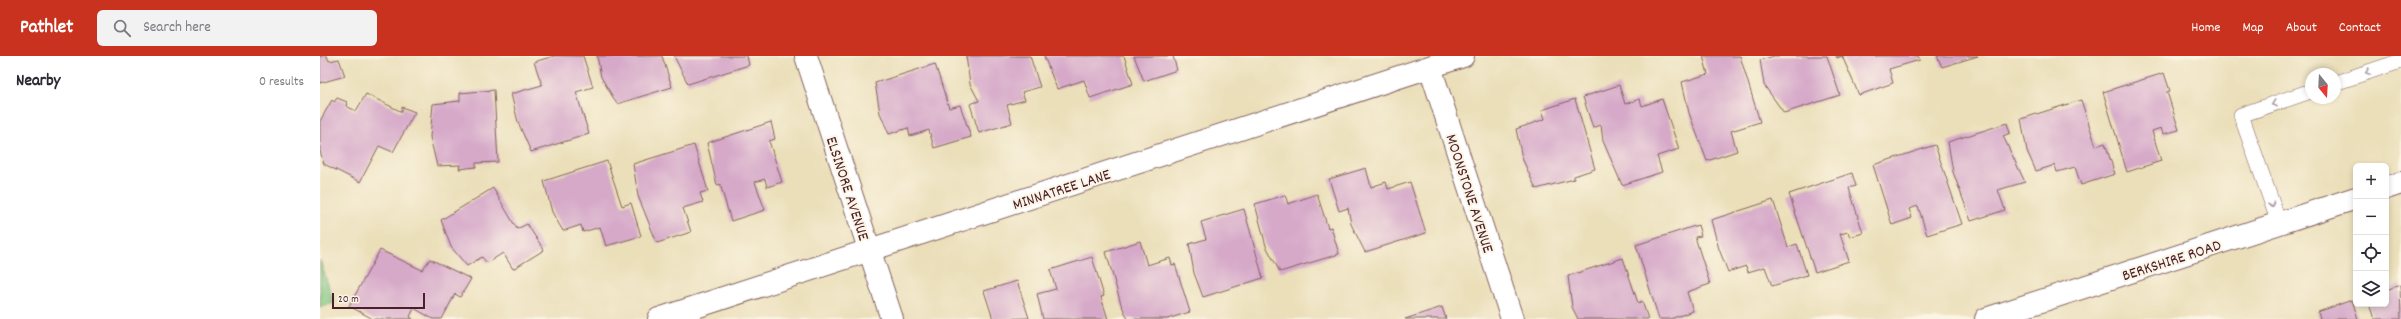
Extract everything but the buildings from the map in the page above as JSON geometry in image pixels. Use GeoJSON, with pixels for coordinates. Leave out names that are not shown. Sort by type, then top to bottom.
{"type":"FeatureCollection","features":[{"type":"Feature","properties":{"kind":"street","name":"ELSINORE AVENUE"},"geometry":{"type":"LineString","coordinates":[[806,56],[892,319]]}},
{"type":"Feature","properties":{"kind":"street","name":"MINNATREE LANE"},"geometry":{"type":"LineString","coordinates":[[659,319],[1463,56]]}},
{"type":"Feature","properties":{"kind":"street","name":"MOONSTONE AVENUE"},"geometry":{"type":"LineString","coordinates":[[1430,67],[1512,319]]}},
{"type":"Feature","properties":{"kind":"street"},"geometry":{"type":"LineString","coordinates":[[2389,187],[2401,183]]}},
{"type":"Feature","properties":{"kind":"street","name":"BERKSHIRE ROAD"},"geometry":{"type":"LineString","coordinates":[[1986,319],[2353,199]]}},
{"type":"Feature","properties":{"kind":"lane"},"geometry":{"type":"LineString","coordinates":[[2341,81],[2401,61]]}},
{"type":"Feature","properties":{"kind":"lane"},"geometry":{"type":"LineString","coordinates":[[2279,223],[2241,115],[2305,93]]}},
{"type":"Feature","properties":{"kind":"green space"},"geometry":{"type":"Polygon","coordinates":[[[320,260],[334,303],[320,307],[320,260]]]}}]}
